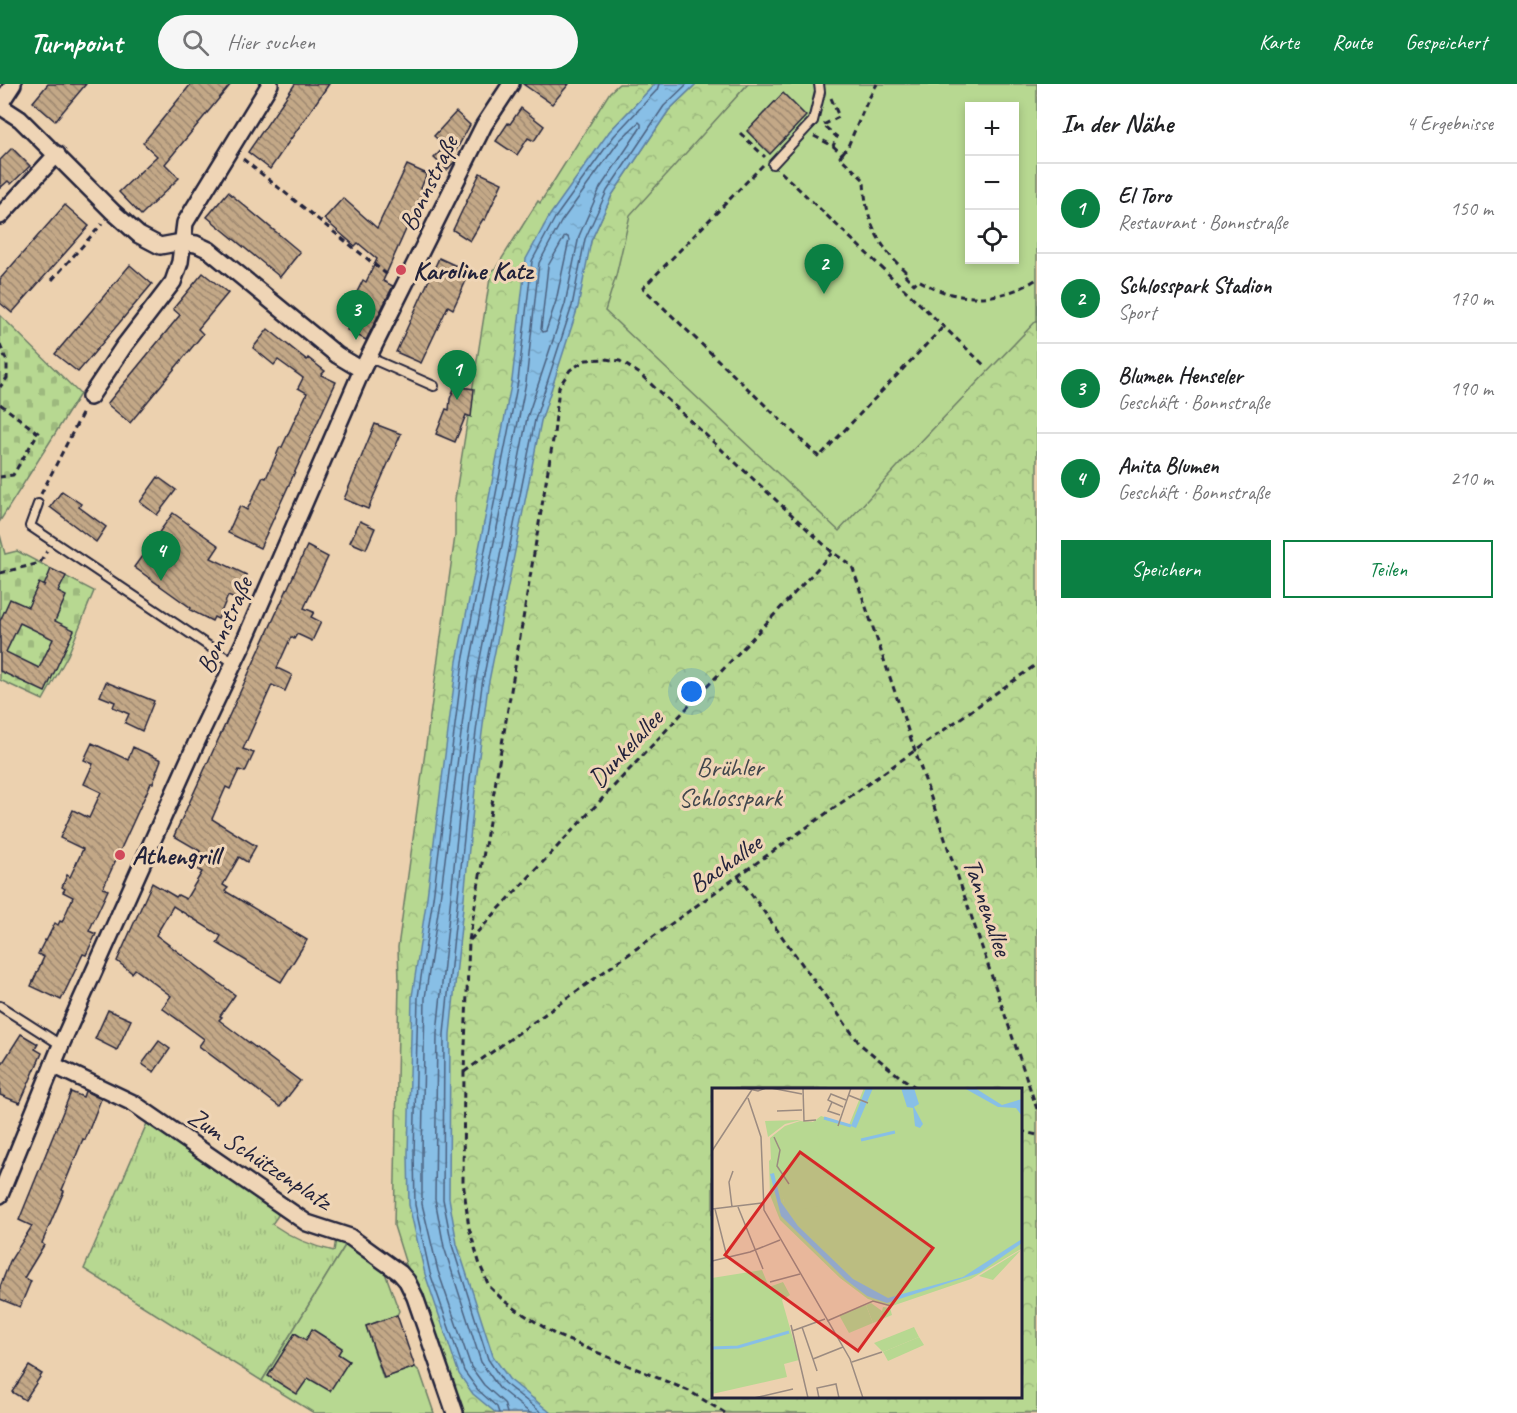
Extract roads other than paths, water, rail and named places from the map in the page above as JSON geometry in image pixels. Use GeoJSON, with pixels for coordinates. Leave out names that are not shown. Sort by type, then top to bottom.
{"type":"FeatureCollection","features":[{"type":"Feature","properties":{"kind":"street"},"geometry":{"type":"LineString","coordinates":[[13,84],[0,105],[20,119],[139,235],[160,246],[182,242],[196,244],[209,250],[337,355],[365,363]]}},
{"type":"Feature","properties":{"kind":"street"},"geometry":{"type":"LineString","coordinates":[[90,397],[124,346],[173,282],[180,262],[185,223],[270,84]]}},
{"type":"Feature","properties":{"kind":"street","name":"Bonnstraße"},"geometry":{"type":"LineString","coordinates":[[0,1195],[61,1045],[198,739],[235,663],[365,363],[484,125],[512,84]]}},
{"type":"Feature","properties":{"kind":"street"},"geometry":{"type":"LineString","coordinates":[[0,216],[57,154]]}},
{"type":"Feature","properties":{"kind":"street","name":"Zum Schützenplatz"},"geometry":{"type":"LineString","coordinates":[[53,1065],[133,1102],[308,1224],[350,1237],[400,1273],[415,1297],[455,1413]]}},
{"type":"Feature","properties":{"kind":"lane"},"geometry":{"type":"LineString","coordinates":[[772,164],[813,121],[820,92],[819,84]]}},
{"type":"Feature","properties":{"kind":"lane"},"geometry":{"type":"LineString","coordinates":[[365,363],[434,386]]}},
{"type":"Feature","properties":{"kind":"lane"},"geometry":{"type":"LineString","coordinates":[[38,504],[30,526],[235,663]]}},
{"type":"Feature","properties":{"kind":"lane"},"geometry":{"type":"LineString","coordinates":[[0,1006],[61,1045]]}},
{"type":"Feature","properties":{"kind":"water"},"geometry":{"type":"Polygon","coordinates":[[[655,84],[696,84],[669,110],[612,195],[591,241],[578,307],[541,421],[488,686],[476,780],[450,1034],[449,1198],[457,1244],[493,1356],[509,1379],[551,1413],[496,1413],[473,1394],[459,1374],[425,1274],[409,1205],[412,997],[457,661],[512,380],[526,259],[550,215],[609,132],[655,84]]]}},
{"type":"Feature","properties":{"kind":"place","name":"Karoline Katz"},"geometry":{"type":"Point","coordinates":[401,270]}},
{"type":"Feature","properties":{"kind":"place","name":"Schlosspark Stadion"},"geometry":{"type":"Point","coordinates":[824,294]}},
{"type":"Feature","properties":{"kind":"place","name":"Blumen Henseler"},"geometry":{"type":"Point","coordinates":[356,340]}},
{"type":"Feature","properties":{"kind":"place","name":"El Toro"},"geometry":{"type":"Point","coordinates":[457,400]}},
{"type":"Feature","properties":{"kind":"place","name":"Anita Blumen"},"geometry":{"type":"Point","coordinates":[161,581]}},
{"type":"Feature","properties":{"kind":"place","name":"Athengrill"},"geometry":{"type":"Point","coordinates":[120,855]}},
{"type":"Feature","properties":{"kind":"park label","name":"Brühler Schlosspark"},"geometry":{"type":"Point","coordinates":[730,782]}}]}
